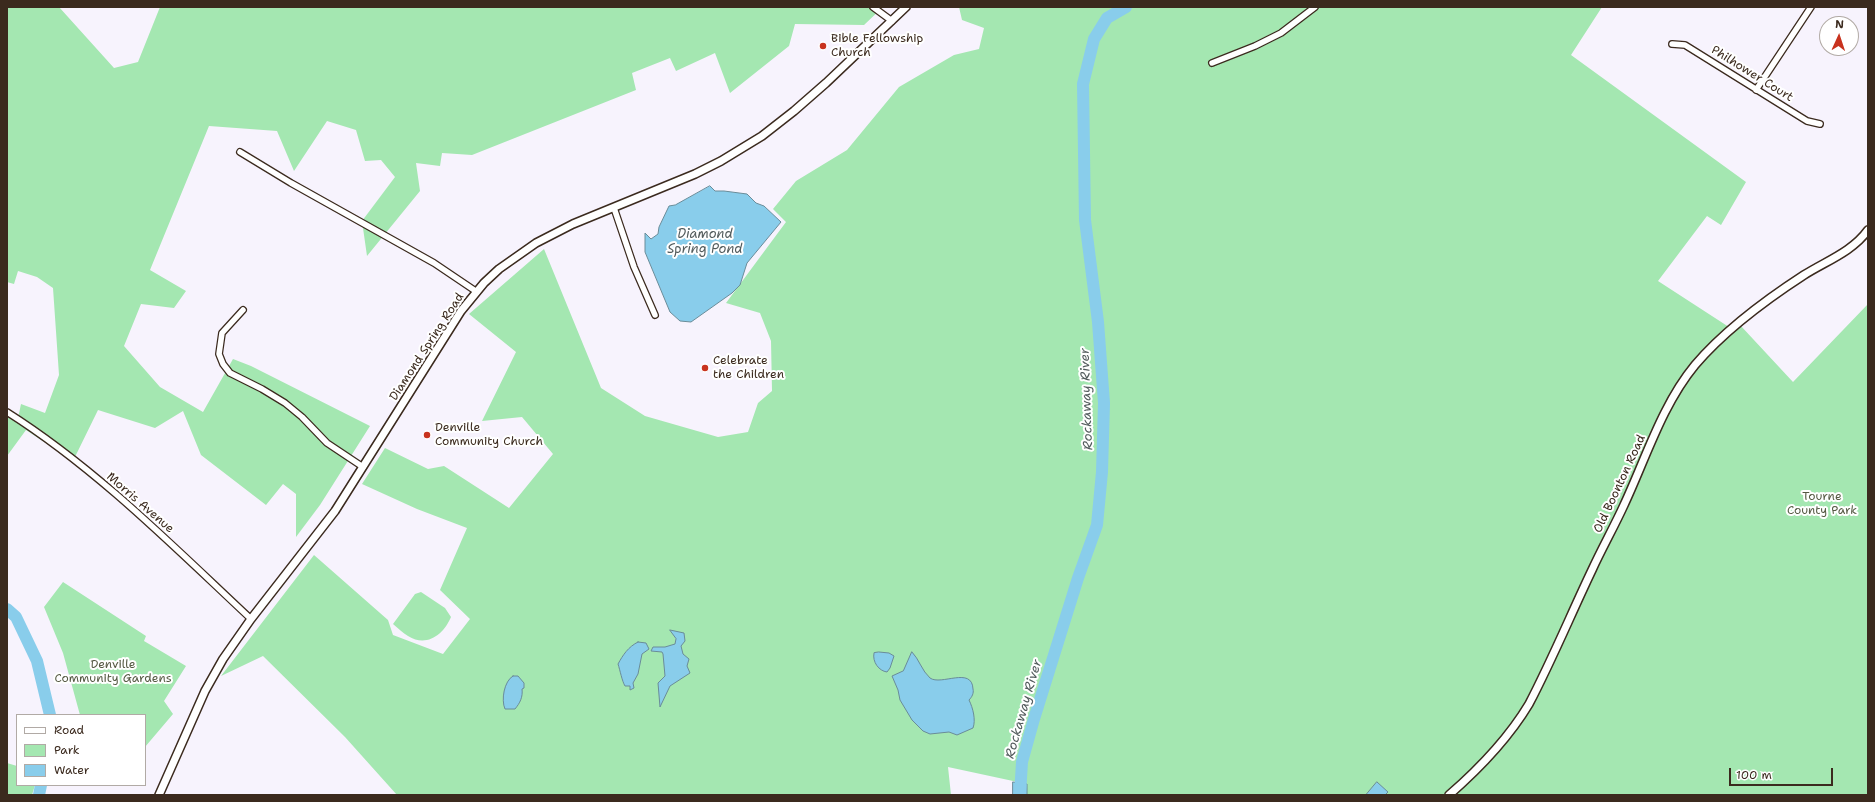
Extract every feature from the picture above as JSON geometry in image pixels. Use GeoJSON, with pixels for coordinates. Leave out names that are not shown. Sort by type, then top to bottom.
{"type":"FeatureCollection","features":[{"type":"Feature","properties":{"kind":"street"},"geometry":{"type":"LineString","coordinates":[[873,7],[892,21]]}},
{"type":"Feature","properties":{"kind":"street","name":"Diamond Spring Road"},"geometry":{"type":"LineString","coordinates":[[159,795],[205,690],[223,659],[251,619],[335,512],[462,310],[477,292],[508,262],[536,243],[573,224],[614,208],[738,152],[762,136],[794,111],[906,7]]}},
{"type":"Feature","properties":{"kind":"street"},"geometry":{"type":"LineString","coordinates":[[1212,63],[1255,46],[1281,32],[1315,7]]}},
{"type":"Feature","properties":{"kind":"street"},"geometry":{"type":"LineString","coordinates":[[1756,90],[1811,7]]}},
{"type":"Feature","properties":{"kind":"street","name":"Philhower Court"},"geometry":{"type":"LineString","coordinates":[[1672,44],[1685,45],[1807,121],[1820,124]]}},
{"type":"Feature","properties":{"kind":"street"},"geometry":{"type":"LineString","coordinates":[[240,152],[291,183],[434,263],[477,292]]}},
{"type":"Feature","properties":{"kind":"street"},"geometry":{"type":"LineString","coordinates":[[614,208],[634,267],[655,316]]}},
{"type":"Feature","properties":{"kind":"street","name":"Old Boonton Road"},"geometry":{"type":"LineString","coordinates":[[1449,795],[1471,777],[1498,747],[1518,722],[1529,704],[1592,568],[1624,506],[1656,432],[1669,407],[1694,367],[1712,348],[1776,294],[1820,264],[1849,249],[1868,230]]}},
{"type":"Feature","properties":{"kind":"street"},"geometry":{"type":"LineString","coordinates":[[243,310],[222,333],[220,354],[223,364],[230,373],[262,389],[285,403],[302,416],[327,443],[363,467]]}},
{"type":"Feature","properties":{"kind":"street","name":"Morris Avenue"},"geometry":{"type":"LineString","coordinates":[[7,412],[45,438],[120,498],[251,619]]}},
{"type":"Feature","properties":{"kind":"green space"},"geometry":{"type":"Polygon","coordinates":[[[7,7],[59,7],[114,68],[138,62],[160,7],[883,7],[864,25],[795,24],[789,46],[730,93],[715,53],[676,71],[670,58],[632,73],[636,90],[472,155],[442,153],[440,166],[416,163],[420,191],[367,256],[362,221],[395,177],[381,160],[365,161],[356,130],[327,121],[294,171],[277,131],[209,126],[150,270],[186,291],[174,308],[141,304],[124,346],[160,387],[203,412],[233,359],[251,366],[370,426],[320,505],[296,537],[296,494],[283,484],[266,505],[201,455],[183,411],[155,428],[98,410],[73,461],[26,430],[7,456],[7,416],[17,423],[21,404],[45,413],[59,375],[53,288],[37,277],[18,271],[14,284],[7,282],[7,7]]]}},
{"type":"Feature","properties":{"kind":"green space","name":"Tourne County Park"},"geometry":{"type":"Polygon","coordinates":[[[959,7],[1602,7],[1571,55],[1746,182],[1721,225],[1707,216],[1658,281],[1732,329],[1740,325],[1793,382],[1868,304],[1868,795],[1027,795],[1027,784],[948,767],[951,795],[397,795],[345,737],[263,656],[221,676],[314,555],[388,620],[393,635],[443,654],[470,619],[440,590],[467,528],[417,509],[362,484],[385,448],[428,469],[444,466],[509,508],[553,454],[522,417],[482,421],[516,352],[469,314],[544,249],[601,388],[645,416],[718,437],[748,432],[758,403],[772,391],[771,341],[760,313],[726,303],[786,222],[773,209],[796,181],[847,150],[899,87],[954,55],[979,49],[984,28],[962,20],[959,7]]]}},
{"type":"Feature","properties":{"kind":"green space","name":"Denville Community Gardens"},"geometry":{"type":"Polygon","coordinates":[[[63,582],[146,636],[144,641],[186,666],[164,701],[173,714],[146,746],[146,714],[80,714],[63,653],[44,607],[63,582]]]}},
{"type":"Feature","properties":{"kind":"green space"},"geometry":{"type":"Polygon","coordinates":[[[421,592],[445,608],[451,617],[444,629],[439,634],[428,640],[415,639],[408,636],[393,624],[415,594],[421,592]]]}},
{"type":"Feature","properties":{"kind":"green space"},"geometry":{"type":"Polygon","coordinates":[[[7,763],[16,766],[16,786],[35,786],[32,795],[7,795],[7,763]]]}},
{"type":"Feature","properties":{"kind":"water","name":"Diamond Spring Pond"},"geometry":{"type":"Polygon","coordinates":[[[710,186],[715,191],[747,194],[756,203],[764,206],[781,222],[747,263],[740,285],[732,293],[691,322],[680,321],[670,312],[645,252],[645,233],[651,239],[658,234],[659,227],[669,206],[675,205],[710,186]]]}},
{"type":"Feature","properties":{"kind":"water"},"geometry":{"type":"Polygon","coordinates":[[[670,630],[684,633],[685,641],[681,646],[683,654],[689,659],[687,666],[690,673],[670,686],[660,707],[658,683],[665,676],[663,654],[662,652],[651,651],[653,647],[665,647],[675,644],[676,639],[670,630]]]}},
{"type":"Feature","properties":{"kind":"water"},"geometry":{"type":"Polygon","coordinates":[[[638,642],[646,643],[649,649],[642,654],[638,674],[633,683],[634,688],[630,690],[630,686],[625,686],[624,684],[618,664],[631,646],[638,642]]]}},
{"type":"Feature","properties":{"kind":"water"},"geometry":{"type":"Polygon","coordinates":[[[912,652],[930,678],[941,680],[962,678],[971,682],[973,692],[969,700],[974,714],[973,728],[957,735],[949,732],[930,734],[923,731],[912,720],[900,700],[898,690],[892,676],[903,671],[912,652]]]}},
{"type":"Feature","properties":{"kind":"water"},"geometry":{"type":"Polygon","coordinates":[[[874,653],[889,653],[894,656],[887,672],[881,670],[875,663],[874,653]]]}},
{"type":"Feature","properties":{"kind":"water"},"geometry":{"type":"Polygon","coordinates":[[[513,676],[518,676],[524,683],[524,688],[522,689],[521,700],[515,709],[505,709],[503,696],[505,686],[513,676]]]}},
{"type":"Feature","properties":{"kind":"water"},"geometry":{"type":"Polygon","coordinates":[[[1013,782],[1027,784],[1027,795],[1013,795],[1013,782]]]}},
{"type":"Feature","properties":{"kind":"water"},"geometry":{"type":"Polygon","coordinates":[[[1377,782],[1388,792],[1385,795],[1366,795],[1377,782]]]}},
{"type":"Feature","properties":{"kind":"waterway","name":"Rockaway River"},"geometry":{"type":"LineString","coordinates":[[1113,7],[1117,11]]}},
{"type":"Feature","properties":{"kind":"waterway","name":"Rockaway River"},"geometry":{"type":"LineString","coordinates":[[1020,795],[1022,762],[1034,719],[1078,578],[1097,525],[1102,472],[1104,403],[1098,322],[1085,220],[1083,84],[1094,39],[1107,18],[1126,7]]}},
{"type":"Feature","properties":{"kind":"waterway","name":"Rockaway River"},"geometry":{"type":"LineString","coordinates":[[7,609],[16,617],[37,661],[50,714]]}},
{"type":"Feature","properties":{"kind":"waterway","name":"Rockaway River"},"geometry":{"type":"LineString","coordinates":[[39,795],[41,786]]}},
{"type":"Feature","properties":{"kind":"place","name":"Bible Fellowship Church"},"geometry":{"type":"Point","coordinates":[823,46]}},
{"type":"Feature","properties":{"kind":"place","name":"Celebrate the Children"},"geometry":{"type":"Point","coordinates":[705,368]}},
{"type":"Feature","properties":{"kind":"place","name":"Denville Community Church"},"geometry":{"type":"Point","coordinates":[427,435]}}]}
